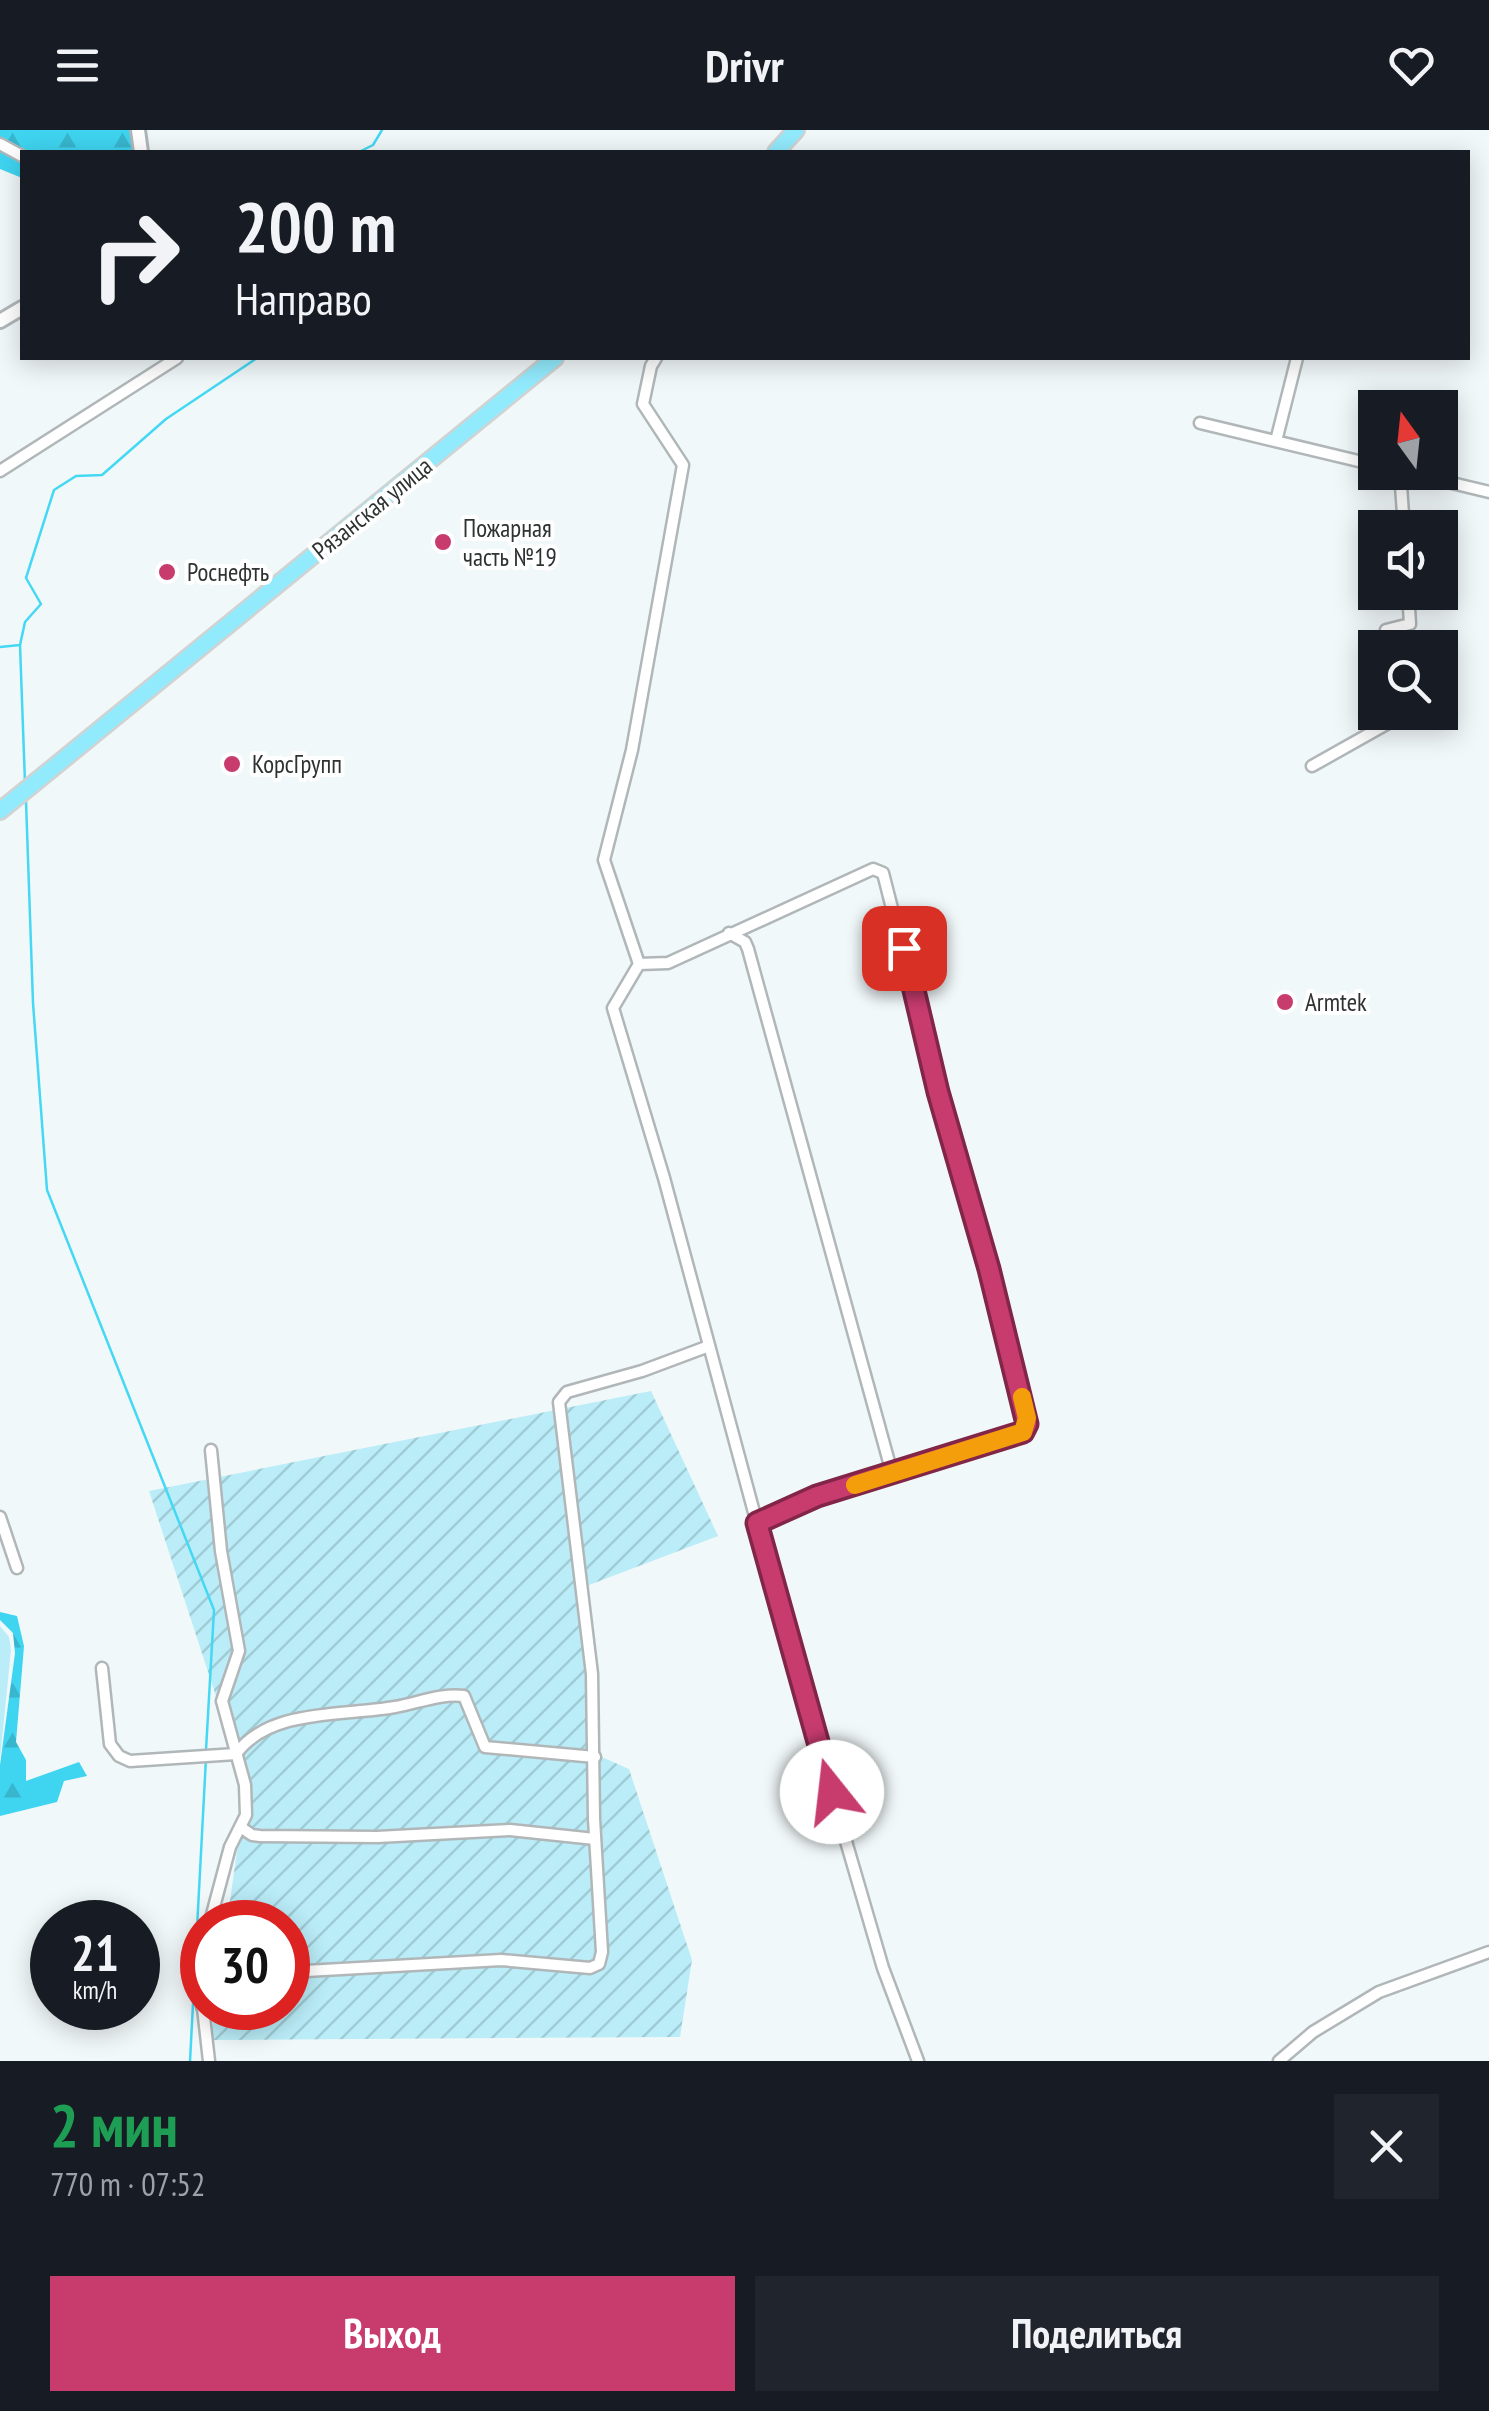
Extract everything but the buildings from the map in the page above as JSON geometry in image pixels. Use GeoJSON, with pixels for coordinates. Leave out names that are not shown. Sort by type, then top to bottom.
{"type":"FeatureCollection","features":[{"type":"Feature","properties":{"kind":"main road"},"geometry":{"type":"LineString","coordinates":[[778,150],[796,130]]}},
{"type":"Feature","properties":{"kind":"main road","name":"Рязанская улица"},"geometry":{"type":"LineString","coordinates":[[0,811],[552,360]]}},
{"type":"Feature","properties":{"kind":"street"},"geometry":{"type":"LineString","coordinates":[[0,471],[173,360]]}},
{"type":"Feature","properties":{"kind":"street"},"geometry":{"type":"LineString","coordinates":[[654,360],[642,404],[683,465],[632,750],[604,860],[639,964],[613,1008],[883,1968],[918,2061]]}},
{"type":"Feature","properties":{"kind":"street"},"geometry":{"type":"LineString","coordinates":[[1276,441],[1296,360]]}},
{"type":"Feature","properties":{"kind":"street"},"geometry":{"type":"LineString","coordinates":[[1200,423],[1358,461]]}},
{"type":"Feature","properties":{"kind":"street"},"geometry":{"type":"LineString","coordinates":[[1458,485],[1489,492]]}},
{"type":"Feature","properties":{"kind":"street"},"geometry":{"type":"LineString","coordinates":[[1386,630],[1410,624],[1409,610]]}},
{"type":"Feature","properties":{"kind":"street"},"geometry":{"type":"LineString","coordinates":[[1312,766],[1376,730]]}},
{"type":"Feature","properties":{"kind":"street"},"geometry":{"type":"LineString","coordinates":[[639,964],[668,963],[873,870],[883,873],[1027,1418],[1023,1432],[804,1501],[757,1523]]}},
{"type":"Feature","properties":{"kind":"street"},"geometry":{"type":"LineString","coordinates":[[729,933],[748,949],[892,1473]]}},
{"type":"Feature","properties":{"kind":"street"},"geometry":{"type":"LineString","coordinates":[[310,1970],[500,1960],[596,1966],[602,1952],[586,1607],[558,1402],[567,1392],[642,1371],[709,1346]]}},
{"type":"Feature","properties":{"kind":"street"},"geometry":{"type":"LineString","coordinates":[[211,1450],[221,1550],[239,1651],[222,1701],[245,1784],[246,1815],[230,1847],[216,1900]]}},
{"type":"Feature","properties":{"kind":"street"},"geometry":{"type":"LineString","coordinates":[[0,1517],[17,1568]]}},
{"type":"Feature","properties":{"kind":"street"},"geometry":{"type":"LineString","coordinates":[[102,1668],[110,1744],[118,1756],[142,1762],[236,1754],[247,1739],[288,1723],[393,1708],[452,1694],[464,1696],[485,1746],[595,1757]]}},
{"type":"Feature","properties":{"kind":"street"},"geometry":{"type":"LineString","coordinates":[[242,1828],[260,1836],[390,1837],[510,1830],[595,1840]]}},
{"type":"Feature","properties":{"kind":"street"},"geometry":{"type":"LineString","coordinates":[[1279,2061],[1313,2032],[1379,1992],[1489,1952]]}},
{"type":"Feature","properties":{"kind":"street"},"geometry":{"type":"LineString","coordinates":[[205,2030],[209,2061]]}},
{"type":"Feature","properties":{"kind":"green space"},"geometry":{"type":"Polygon","coordinates":[[[0,130],[131,130],[134,150],[20,150],[20,177],[0,169],[0,130]]]}},
{"type":"Feature","properties":{"kind":"green space"},"geometry":{"type":"Polygon","coordinates":[[[0,1612],[17,1616],[24,1646],[16,1742],[26,1760],[26,1781],[79,1762],[87,1776],[64,1781],[57,1802],[0,1816],[0,1765],[15,1653],[13,1633],[0,1620],[0,1612]]]}},
{"type":"Feature","properties":{"kind":"shaded area"},"geometry":{"type":"Polygon","coordinates":[[[651,1391],[718,1536],[589,1585],[590,1752],[629,1769],[692,1960],[680,2037],[210,2040],[212,2030],[310,2030],[310,1900],[230,1900],[246,1788],[149,1491],[651,1391]]]}},
{"type":"Feature","properties":{"kind":"shaded area"},"geometry":{"type":"Polygon","coordinates":[[[0,1626],[9,1637],[11,1650],[0,1759],[0,1626]]]}},
{"type":"Feature","properties":{"kind":"waterway"},"geometry":{"type":"LineString","coordinates":[[363,150],[373,145],[382,130]]}},
{"type":"Feature","properties":{"kind":"waterway"},"geometry":{"type":"LineString","coordinates":[[0,647],[20,645],[25,622],[41,604],[26,578],[54,490],[76,476],[102,475],[166,419],[254,360]]}},
{"type":"Feature","properties":{"kind":"waterway"},"geometry":{"type":"LineString","coordinates":[[20,645],[25,783]]}},
{"type":"Feature","properties":{"kind":"waterway"},"geometry":{"type":"LineString","coordinates":[[26,801],[33,1003],[47,1190],[214,1610],[206,1750]]}},
{"type":"Feature","properties":{"kind":"waterway"},"geometry":{"type":"LineString","coordinates":[[190,2061],[206,1758]]}},
{"type":"Feature","properties":{"kind":"slow traffic"},"geometry":{"type":"LineString","coordinates":[[855,1485],[1023,1432],[1027,1418],[1022,1397]]}},
{"type":"Feature","properties":{"kind":"place","name":"Пожарная часть №19"},"geometry":{"type":"Point","coordinates":[443,542]}},
{"type":"Feature","properties":{"kind":"place","name":"Роснефть"},"geometry":{"type":"Point","coordinates":[167,572]}},
{"type":"Feature","properties":{"kind":"place","name":"КорсГрупп"},"geometry":{"type":"Point","coordinates":[232,764]}},
{"type":"Feature","properties":{"kind":"place","name":"Armtek"},"geometry":{"type":"Point","coordinates":[1285,1002]}},
{"type":"Feature","properties":{"kind":"route"},"geometry":{"type":"LineString","coordinates":[[832,1792],[757,1523],[817,1496],[1023,1432],[1027,1424],[989,1269],[938,1092],[904,948]]}}]}
